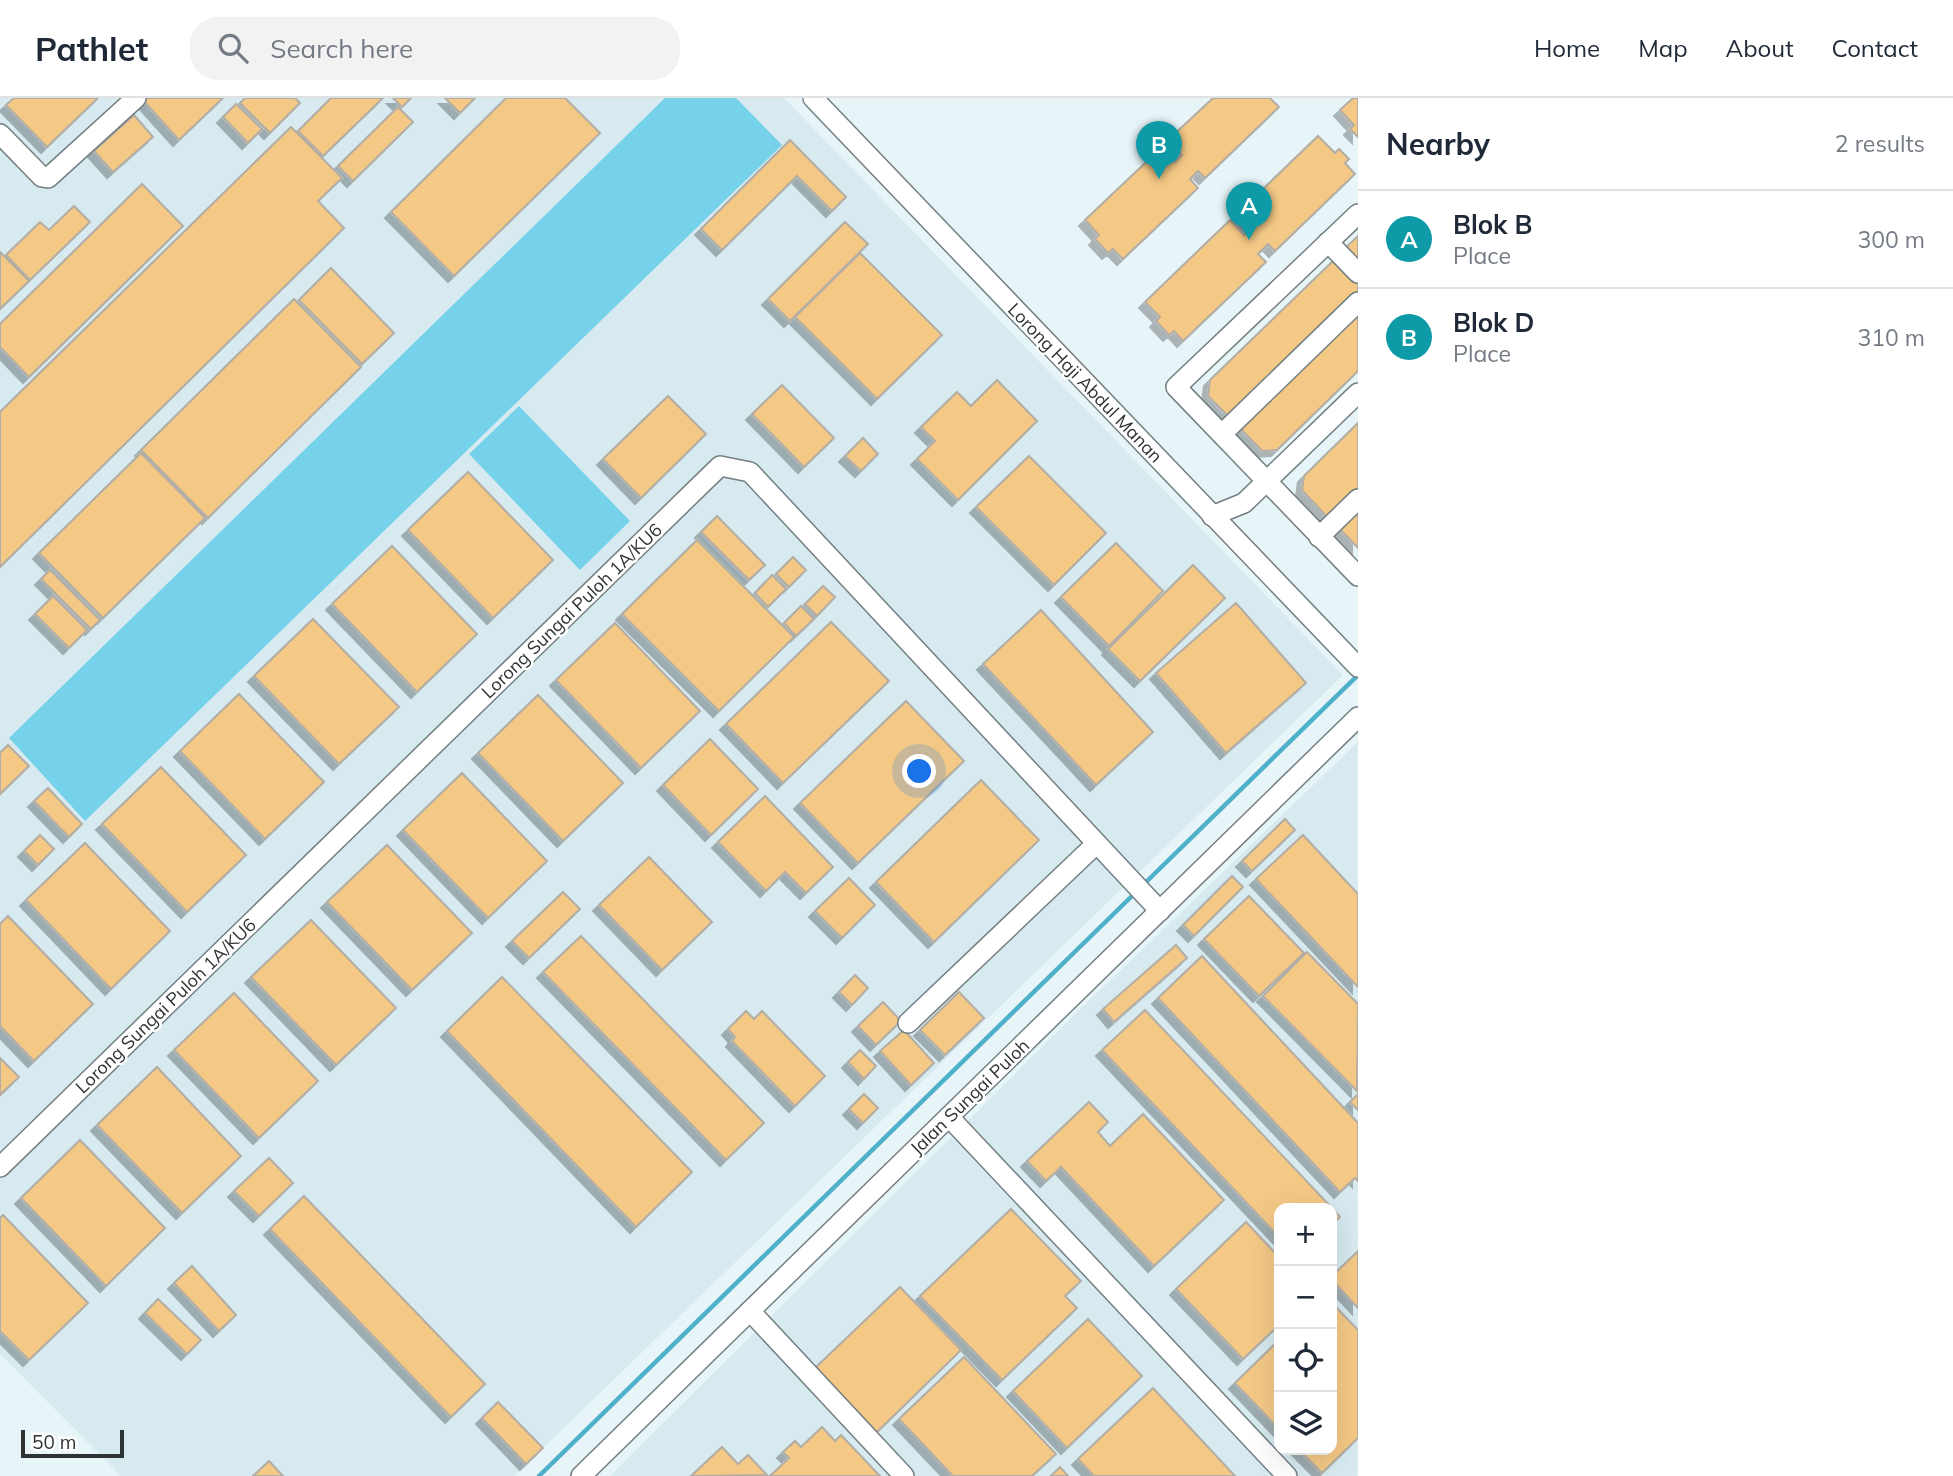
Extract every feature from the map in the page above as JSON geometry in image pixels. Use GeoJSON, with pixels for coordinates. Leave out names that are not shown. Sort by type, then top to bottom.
{"type":"FeatureCollection","features":[{"type":"Feature","properties":{"kind":"street"},"geometry":{"type":"LineString","coordinates":[[0,134],[42,177],[48,178],[136,98]]}},
{"type":"Feature","properties":{"kind":"street","name":"Lorong Haji Abdul Manan"},"geometry":{"type":"LineString","coordinates":[[813,98],[1356,665]]}},
{"type":"Feature","properties":{"kind":"street"},"geometry":{"type":"LineString","coordinates":[[1358,214],[1176,387],[1358,576]]}},
{"type":"Feature","properties":{"kind":"street"},"geometry":{"type":"LineString","coordinates":[[1328,242],[1358,273]]}},
{"type":"Feature","properties":{"kind":"street"},"geometry":{"type":"LineString","coordinates":[[1222,434],[1358,302]]}},
{"type":"Feature","properties":{"kind":"street"},"geometry":{"type":"LineString","coordinates":[[1212,516],[1244,503],[1358,393]]}},
{"type":"Feature","properties":{"kind":"street","name":"Lorong Sungai Puloh 1A/KU6"},"geometry":{"type":"LineString","coordinates":[[0,1167],[720,466],[750,472],[1154,904]]}},
{"type":"Feature","properties":{"kind":"street"},"geometry":{"type":"LineString","coordinates":[[1319,537],[1358,499]]}},
{"type":"Feature","properties":{"kind":"street"},"geometry":{"type":"LineString","coordinates":[[1237,541],[1244,503]]}},
{"type":"Feature","properties":{"kind":"street","name":"Jalan Sungai Puloh"},"geometry":{"type":"LineString","coordinates":[[581,1476],[949,1117],[1154,904],[1358,717]]}},
{"type":"Feature","properties":{"kind":"street"},"geometry":{"type":"LineString","coordinates":[[908,1023],[1096,844]]}},
{"type":"Feature","properties":{"kind":"street"},"geometry":{"type":"LineString","coordinates":[[949,1117],[1287,1476]]}},
{"type":"Feature","properties":{"kind":"street"},"geometry":{"type":"LineString","coordinates":[[750,1311],[904,1476]]}},
{"type":"Feature","properties":{"kind":"shaded area"},"geometry":{"type":"Polygon","coordinates":[[[0,98],[784,98],[1343,675],[514,1476],[121,1476],[0,1354],[0,98]]]}},
{"type":"Feature","properties":{"kind":"shaded area"},"geometry":{"type":"Polygon","coordinates":[[[665,98],[736,98],[782,145],[85,821],[9,738],[665,98]]]}},
{"type":"Feature","properties":{"kind":"shaded area"},"geometry":{"type":"Polygon","coordinates":[[[519,406],[630,521],[580,570],[469,454],[519,406]]]}},
{"type":"Feature","properties":{"kind":"shaded area"},"geometry":{"type":"Polygon","coordinates":[[[1358,742],[1358,1476],[610,1476],[1068,1021],[1358,742]]]}},
{"type":"Feature","properties":{"kind":"building"},"geometry":{"type":"Polygon","coordinates":[[[14,98],[98,98],[47,147],[6,105],[14,98]]]}},
{"type":"Feature","properties":{"kind":"building"},"geometry":{"type":"Polygon","coordinates":[[[141,98],[223,98],[179,140],[141,98]]]}},
{"type":"Feature","properties":{"kind":"building"},"geometry":{"type":"Polygon","coordinates":[[[245,98],[295,98],[300,103],[270,133],[240,103],[245,98]]]}},
{"type":"Feature","properties":{"kind":"building"},"geometry":{"type":"Polygon","coordinates":[[[331,98],[383,98],[323,156],[298,131],[331,98]]]}},
{"type":"Feature","properties":{"kind":"building"},"geometry":{"type":"Polygon","coordinates":[[[393,98],[411,98],[402,107],[393,98]]]}},
{"type":"Feature","properties":{"kind":"building"},"geometry":{"type":"Polygon","coordinates":[[[445,98],[475,98],[460,113],[445,98]]]}},
{"type":"Feature","properties":{"kind":"building"},"geometry":{"type":"Polygon","coordinates":[[[506,98],[565,98],[600,133],[454,276],[391,212],[506,98]]]}},
{"type":"Feature","properties":{"kind":"building"},"geometry":{"type":"Polygon","coordinates":[[[1213,98],[1270,98],[1279,107],[1205,178],[1198,171],[1190,179],[1198,188],[1123,259],[1113,249],[1108,253],[1095,239],[1099,235],[1085,220],[1161,148],[1175,162],[1182,155],[1168,140],[1213,98]]]}},
{"type":"Feature","properties":{"kind":"building"},"geometry":{"type":"Polygon","coordinates":[[[1353,98],[1358,98],[1358,137],[1350,129],[1354,125],[1340,110],[1353,98]]]}},
{"type":"Feature","properties":{"kind":"building"},"geometry":{"type":"Polygon","coordinates":[[[236,104],[262,129],[248,143],[223,117],[236,104]]]}},
{"type":"Feature","properties":{"kind":"building"},"geometry":{"type":"Polygon","coordinates":[[[398,107],[413,122],[353,181],[338,166],[398,107]]]}},
{"type":"Feature","properties":{"kind":"building"},"geometry":{"type":"Polygon","coordinates":[[[134,115],[153,137],[113,172],[94,151],[134,115]]]}},
{"type":"Feature","properties":{"kind":"building"},"geometry":{"type":"Polygon","coordinates":[[[291,127],[342,178],[318,201],[344,228],[0,567],[0,412],[291,127]]]}},
{"type":"Feature","properties":{"kind":"building"},"geometry":{"type":"Polygon","coordinates":[[[1318,136],[1335,153],[1339,149],[1349,159],[1345,163],[1355,174],[1275,251],[1268,244],[1258,254],[1266,262],[1183,341],[1174,331],[1169,335],[1156,321],[1160,317],[1145,302],[1230,220],[1244,235],[1250,229],[1236,215],[1318,136]]]}},
{"type":"Feature","properties":{"kind":"building"},"geometry":{"type":"Polygon","coordinates":[[[790,140],[846,197],[832,211],[797,176],[722,250],[701,229],[790,140]]]}},
{"type":"Feature","properties":{"kind":"building"},"geometry":{"type":"Polygon","coordinates":[[[142,184],[183,226],[29,377],[0,347],[0,324],[142,184]]]}},
{"type":"Feature","properties":{"kind":"building"},"geometry":{"type":"Polygon","coordinates":[[[74,206],[90,222],[30,280],[6,255],[40,222],[49,230],[74,206]]]}},
{"type":"Feature","properties":{"kind":"building"},"geometry":{"type":"Polygon","coordinates":[[[845,222],[868,244],[790,321],[768,299],[845,222]]]}},
{"type":"Feature","properties":{"kind":"building"},"geometry":{"type":"Polygon","coordinates":[[[1358,236],[1358,266],[1343,250],[1358,236]]]}},
{"type":"Feature","properties":{"kind":"building"},"geometry":{"type":"Polygon","coordinates":[[[0,252],[29,281],[0,309],[0,252]]]}},
{"type":"Feature","properties":{"kind":"building"},"geometry":{"type":"Polygon","coordinates":[[[860,253],[942,335],[877,399],[795,317],[860,253]]]}},
{"type":"Feature","properties":{"kind":"building"},"geometry":{"type":"Polygon","coordinates":[[[1334,260],[1358,284],[1358,295],[1230,418],[1208,396],[1210,380],[1334,260]]]}},
{"type":"Feature","properties":{"kind":"building"},"geometry":{"type":"Polygon","coordinates":[[[331,268],[394,333],[362,364],[299,300],[331,268]]]}},
{"type":"Feature","properties":{"kind":"building"},"geometry":{"type":"Polygon","coordinates":[[[294,299],[361,367],[208,518],[141,450],[294,299]]]}},
{"type":"Feature","properties":{"kind":"building"},"geometry":{"type":"Polygon","coordinates":[[[1358,313],[1358,371],[1277,450],[1262,451],[1240,428],[1358,313]]]}},
{"type":"Feature","properties":{"kind":"building"},"geometry":{"type":"Polygon","coordinates":[[[997,380],[1037,421],[958,500],[917,459],[935,441],[921,427],[957,392],[971,406],[997,380]]]}},
{"type":"Feature","properties":{"kind":"building"},"geometry":{"type":"Polygon","coordinates":[[[782,385],[834,438],[804,467],[752,414],[782,385]]]}},
{"type":"Feature","properties":{"kind":"building"},"geometry":{"type":"Polygon","coordinates":[[[668,396],[706,434],[641,498],[603,459],[668,396]]]}},
{"type":"Feature","properties":{"kind":"building"},"geometry":{"type":"Polygon","coordinates":[[[1358,423],[1358,491],[1329,519],[1302,490],[1304,476],[1358,423]]]}},
{"type":"Feature","properties":{"kind":"building"},"geometry":{"type":"Polygon","coordinates":[[[863,438],[878,454],[861,471],[845,456],[863,438]]]}},
{"type":"Feature","properties":{"kind":"building"},"geometry":{"type":"Polygon","coordinates":[[[141,453],[205,518],[103,618],[39,553],[141,453]]]}},
{"type":"Feature","properties":{"kind":"building"},"geometry":{"type":"Polygon","coordinates":[[[1029,456],[1106,533],[1054,585],[976,507],[1029,456]]]}},
{"type":"Feature","properties":{"kind":"building"},"geometry":{"type":"Polygon","coordinates":[[[468,472],[553,560],[493,618],[408,530],[468,472]]]}},
{"type":"Feature","properties":{"kind":"building"},"geometry":{"type":"Polygon","coordinates":[[[1358,506],[1358,548],[1337,526],[1358,506]]]}},
{"type":"Feature","properties":{"kind":"building"},"geometry":{"type":"Polygon","coordinates":[[[717,516],[765,565],[749,580],[701,532],[717,516]]]}},
{"type":"Feature","properties":{"kind":"building"},"geometry":{"type":"Polygon","coordinates":[[[697,540],[794,637],[719,711],[622,614],[697,540]]]}},
{"type":"Feature","properties":{"kind":"building"},"geometry":{"type":"Polygon","coordinates":[[[1116,543],[1163,591],[1109,646],[1061,597],[1116,543]]]}},
{"type":"Feature","properties":{"kind":"building"},"geometry":{"type":"Polygon","coordinates":[[[392,546],[477,634],[417,692],[332,604],[392,546]]]}},
{"type":"Feature","properties":{"kind":"building"},"geometry":{"type":"Polygon","coordinates":[[[793,557],[806,570],[789,587],[776,574],[793,557]]]}},
{"type":"Feature","properties":{"kind":"building"},"geometry":{"type":"Polygon","coordinates":[[[1193,565],[1225,598],[1140,681],[1108,649],[1193,565]]]}},
{"type":"Feature","properties":{"kind":"building"},"geometry":{"type":"Polygon","coordinates":[[[50,570],[100,620],[91,629],[41,579],[50,570]]]}},
{"type":"Feature","properties":{"kind":"building"},"geometry":{"type":"Polygon","coordinates":[[[772,575],[786,589],[768,607],[755,593],[772,575]]]}},
{"type":"Feature","properties":{"kind":"building"},"geometry":{"type":"Polygon","coordinates":[[[823,586],[835,597],[817,616],[805,604],[823,586]]]}},
{"type":"Feature","properties":{"kind":"building"},"geometry":{"type":"Polygon","coordinates":[[[53,596],[87,630],[69,648],[35,614],[53,596]]]}},
{"type":"Feature","properties":{"kind":"building"},"geometry":{"type":"Polygon","coordinates":[[[1236,603],[1306,683],[1226,753],[1156,673],[1236,603]]]}},
{"type":"Feature","properties":{"kind":"building"},"geometry":{"type":"Polygon","coordinates":[[[801,606],[814,619],[796,636],[784,623],[801,606]]]}},
{"type":"Feature","properties":{"kind":"building"},"geometry":{"type":"Polygon","coordinates":[[[1041,610],[1153,732],[1096,785],[983,664],[1041,610]]]}},
{"type":"Feature","properties":{"kind":"building"},"geometry":{"type":"Polygon","coordinates":[[[313,619],[399,707],[339,764],[254,676],[313,619]]]}},
{"type":"Feature","properties":{"kind":"building"},"geometry":{"type":"Polygon","coordinates":[[[831,622],[889,681],[783,783],[726,724],[831,622]]]}},
{"type":"Feature","properties":{"kind":"building"},"geometry":{"type":"Polygon","coordinates":[[[615,623],[700,711],[641,768],[556,680],[615,623]]]}},
{"type":"Feature","properties":{"kind":"building"},"geometry":{"type":"Polygon","coordinates":[[[239,694],[324,782],[265,839],[180,751],[239,694]]]}},
{"type":"Feature","properties":{"kind":"building"},"geometry":{"type":"Polygon","coordinates":[[[538,695],[623,783],[563,841],[478,753],[538,695]]]}},
{"type":"Feature","properties":{"kind":"building"},"geometry":{"type":"Polygon","coordinates":[[[906,701],[964,761],[858,863],[800,803],[906,701]]]}},
{"type":"Feature","properties":{"kind":"building"},"geometry":{"type":"Polygon","coordinates":[[[710,739],[758,789],[711,835],[663,785],[710,739]]]}},
{"type":"Feature","properties":{"kind":"building"},"geometry":{"type":"Polygon","coordinates":[[[8,745],[29,766],[0,794],[0,753],[8,745]]]}},
{"type":"Feature","properties":{"kind":"building"},"geometry":{"type":"Polygon","coordinates":[[[161,767],[246,855],[187,912],[102,824],[161,767]]]}},
{"type":"Feature","properties":{"kind":"building"},"geometry":{"type":"Polygon","coordinates":[[[462,773],[547,861],[488,918],[403,830],[462,773]]]}},
{"type":"Feature","properties":{"kind":"building"},"geometry":{"type":"Polygon","coordinates":[[[981,780],[1039,840],[934,942],[876,882],[981,780]]]}},
{"type":"Feature","properties":{"kind":"building"},"geometry":{"type":"Polygon","coordinates":[[[48,788],[82,824],[69,837],[34,801],[48,788]]]}},
{"type":"Feature","properties":{"kind":"building"},"geometry":{"type":"Polygon","coordinates":[[[765,796],[833,867],[806,893],[785,872],[766,891],[718,842],[765,796]]]}},
{"type":"Feature","properties":{"kind":"building"},"geometry":{"type":"Polygon","coordinates":[[[1285,819],[1295,830],[1252,871],[1242,861],[1285,819]]]}},
{"type":"Feature","properties":{"kind":"building"},"geometry":{"type":"Polygon","coordinates":[[[40,835],[54,849],[38,865],[24,851],[40,835]]]}},
{"type":"Feature","properties":{"kind":"building"},"geometry":{"type":"Polygon","coordinates":[[[1303,835],[1358,894],[1358,987],[1256,879],[1303,835]]]}},
{"type":"Feature","properties":{"kind":"building"},"geometry":{"type":"Polygon","coordinates":[[[85,843],[170,931],[111,989],[26,900],[85,843]]]}},
{"type":"Feature","properties":{"kind":"building"},"geometry":{"type":"Polygon","coordinates":[[[387,845],[472,933],[412,990],[327,902],[387,845]]]}},
{"type":"Feature","properties":{"kind":"building"},"geometry":{"type":"Polygon","coordinates":[[[649,857],[712,922],[662,970],[599,905],[649,857]]]}},
{"type":"Feature","properties":{"kind":"building"},"geometry":{"type":"Polygon","coordinates":[[[1232,876],[1243,887],[1194,936],[1183,925],[1232,876]]]}},
{"type":"Feature","properties":{"kind":"building"},"geometry":{"type":"Polygon","coordinates":[[[849,878],[875,905],[842,938],[815,911],[849,878]]]}},
{"type":"Feature","properties":{"kind":"building"},"geometry":{"type":"Polygon","coordinates":[[[563,892],[580,909],[529,958],[512,941],[563,892]]]}},
{"type":"Feature","properties":{"kind":"building"},"geometry":{"type":"Polygon","coordinates":[[[1249,896],[1304,953],[1259,996],[1204,939],[1249,896]]]}},
{"type":"Feature","properties":{"kind":"building"},"geometry":{"type":"Polygon","coordinates":[[[8,916],[93,1004],[34,1061],[0,1026],[0,924],[8,916]]]}},
{"type":"Feature","properties":{"kind":"building"},"geometry":{"type":"Polygon","coordinates":[[[311,920],[396,1008],[336,1065],[251,977],[311,920]]]}},
{"type":"Feature","properties":{"kind":"building"},"geometry":{"type":"Polygon","coordinates":[[[581,936],[764,1123],[726,1160],[543,972],[581,936]]]}},
{"type":"Feature","properties":{"kind":"building"},"geometry":{"type":"Polygon","coordinates":[[[1176,945],[1187,958],[1114,1022],[1103,1009],[1176,945]]]}},
{"type":"Feature","properties":{"kind":"building"},"geometry":{"type":"Polygon","coordinates":[[[1307,952],[1358,1004],[1357,1091],[1263,996],[1307,952]]]}},
{"type":"Feature","properties":{"kind":"building"},"geometry":{"type":"Polygon","coordinates":[[[1202,956],[1358,1123],[1358,1181],[1355,1178],[1340,1192],[1158,998],[1202,956]]]}},
{"type":"Feature","properties":{"kind":"building"},"geometry":{"type":"Polygon","coordinates":[[[855,975],[868,988],[852,1005],[839,992],[855,975]]]}},
{"type":"Feature","properties":{"kind":"building"},"geometry":{"type":"Polygon","coordinates":[[[502,977],[692,1172],[636,1227],[447,1031],[502,977]]]}},
{"type":"Feature","properties":{"kind":"building"},"geometry":{"type":"Polygon","coordinates":[[[959,992],[984,1018],[945,1055],[920,1030],[959,992]]]}},
{"type":"Feature","properties":{"kind":"building"},"geometry":{"type":"Polygon","coordinates":[[[234,993],[318,1081],[259,1138],[174,1050],[234,993]]]}},
{"type":"Feature","properties":{"kind":"building"},"geometry":{"type":"Polygon","coordinates":[[[883,1002],[901,1021],[876,1045],[858,1026],[883,1002]]]}},
{"type":"Feature","properties":{"kind":"building"},"geometry":{"type":"Polygon","coordinates":[[[1145,1010],[1327,1203],[1274,1203],[1274,1232],[1102,1050],[1145,1010]]]}},
{"type":"Feature","properties":{"kind":"building"},"geometry":{"type":"Polygon","coordinates":[[[746,1011],[754,1019],[762,1011],[825,1076],[795,1106],[732,1041],[735,1037],[728,1029],[746,1011]]]}},
{"type":"Feature","properties":{"kind":"building"},"geometry":{"type":"Polygon","coordinates":[[[904,1030],[934,1063],[911,1085],[880,1051],[904,1030]]]}},
{"type":"Feature","properties":{"kind":"building"},"geometry":{"type":"Polygon","coordinates":[[[860,1050],[876,1066],[864,1079],[848,1062],[860,1050]]]}},
{"type":"Feature","properties":{"kind":"building"},"geometry":{"type":"Polygon","coordinates":[[[0,1058],[19,1077],[0,1095],[0,1058]]]}},
{"type":"Feature","properties":{"kind":"building"},"geometry":{"type":"Polygon","coordinates":[[[157,1067],[241,1156],[182,1213],[97,1125],[157,1067]]]}},
{"type":"Feature","properties":{"kind":"building"},"geometry":{"type":"Polygon","coordinates":[[[864,1094],[878,1108],[863,1123],[849,1109],[864,1094]]]}},
{"type":"Feature","properties":{"kind":"building"},"geometry":{"type":"Polygon","coordinates":[[[1358,1094],[1358,1110],[1350,1102],[1358,1094]]]}},
{"type":"Feature","properties":{"kind":"building"},"geometry":{"type":"Polygon","coordinates":[[[1089,1102],[1108,1122],[1098,1132],[1110,1146],[1143,1114],[1224,1200],[1154,1266],[1061,1167],[1046,1181],[1027,1161],[1089,1102]]]}},
{"type":"Feature","properties":{"kind":"building"},"geometry":{"type":"Polygon","coordinates":[[[80,1140],[165,1228],[106,1286],[21,1198],[80,1140]]]}},
{"type":"Feature","properties":{"kind":"building"},"geometry":{"type":"Polygon","coordinates":[[[269,1158],[293,1183],[259,1216],[234,1191],[269,1158]]]}},
{"type":"Feature","properties":{"kind":"building"},"geometry":{"type":"Polygon","coordinates":[[[304,1196],[485,1384],[451,1417],[270,1229],[304,1196]]]}},
{"type":"Feature","properties":{"kind":"building"},"geometry":{"type":"Polygon","coordinates":[[[1011,1209],[1081,1281],[1065,1296],[1077,1308],[1002,1380],[920,1296],[1011,1209]]]}},
{"type":"Feature","properties":{"kind":"building"},"geometry":{"type":"Polygon","coordinates":[[[3,1215],[88,1303],[29,1360],[0,1331],[0,1218],[3,1215]]]}},
{"type":"Feature","properties":{"kind":"building"},"geometry":{"type":"Polygon","coordinates":[[[1246,1222],[1274,1252],[1274,1330],[1243,1359],[1176,1289],[1246,1222]]]}},
{"type":"Feature","properties":{"kind":"building"},"geometry":{"type":"Polygon","coordinates":[[[1358,1251],[1358,1308],[1337,1285],[1337,1271],[1358,1251]]]}},
{"type":"Feature","properties":{"kind":"building"},"geometry":{"type":"Polygon","coordinates":[[[192,1266],[236,1315],[219,1331],[174,1283],[192,1266]]]}},
{"type":"Feature","properties":{"kind":"building"},"geometry":{"type":"Polygon","coordinates":[[[900,1287],[961,1350],[876,1433],[814,1369],[900,1287]]]}},
{"type":"Feature","properties":{"kind":"building"},"geometry":{"type":"Polygon","coordinates":[[[158,1299],[201,1340],[187,1354],[145,1313],[158,1299]]]}},
{"type":"Feature","properties":{"kind":"building"},"geometry":{"type":"Polygon","coordinates":[[[1337,1308],[1358,1330],[1358,1438],[1322,1473],[1304,1455],[1337,1455],[1337,1308]]]}},
{"type":"Feature","properties":{"kind":"building"},"geometry":{"type":"Polygon","coordinates":[[[1088,1319],[1142,1376],[1067,1448],[1013,1391],[1088,1319]]]}},
{"type":"Feature","properties":{"kind":"building"},"geometry":{"type":"Polygon","coordinates":[[[1274,1345],[1274,1424],[1235,1383],[1274,1345]]]}},
{"type":"Feature","properties":{"kind":"building"},"geometry":{"type":"Polygon","coordinates":[[[964,1357],[1056,1454],[1032,1476],[953,1476],[899,1419],[964,1357]]]}},
{"type":"Feature","properties":{"kind":"building"},"geometry":{"type":"Polygon","coordinates":[[[1153,1388],[1235,1476],[1094,1476],[1078,1459],[1153,1388]]]}},
{"type":"Feature","properties":{"kind":"building"},"geometry":{"type":"Polygon","coordinates":[[[498,1402],[543,1448],[526,1464],[482,1418],[498,1402]]]}},
{"type":"Feature","properties":{"kind":"building"},"geometry":{"type":"Polygon","coordinates":[[[822,1427],[835,1441],[841,1435],[880,1476],[770,1476],[789,1458],[783,1452],[795,1441],[801,1447],[822,1427]]]}},
{"type":"Feature","properties":{"kind":"building"},"geometry":{"type":"Polygon","coordinates":[[[722,1447],[738,1464],[748,1455],[767,1475],[691,1476],[722,1447]]]}},
{"type":"Feature","properties":{"kind":"building"},"geometry":{"type":"Polygon","coordinates":[[[269,1461],[283,1476],[253,1476],[269,1461]]]}},
{"type":"Feature","properties":{"kind":"building"},"geometry":{"type":"Polygon","coordinates":[[[1060,1467],[1068,1476],[1051,1476],[1060,1467]]]}},
{"type":"Feature","properties":{"kind":"waterway"},"geometry":{"type":"LineString","coordinates":[[1143,885],[1358,675]]}},
{"type":"Feature","properties":{"kind":"waterway"},"geometry":{"type":"LineString","coordinates":[[539,1476],[1135,893]]}},
{"type":"Feature","properties":{"kind":"place","name":"Blok D"},"geometry":{"type":"Point","coordinates":[1159,179]}},
{"type":"Feature","properties":{"kind":"place","name":"Blok B"},"geometry":{"type":"Point","coordinates":[1249,240]}}]}
